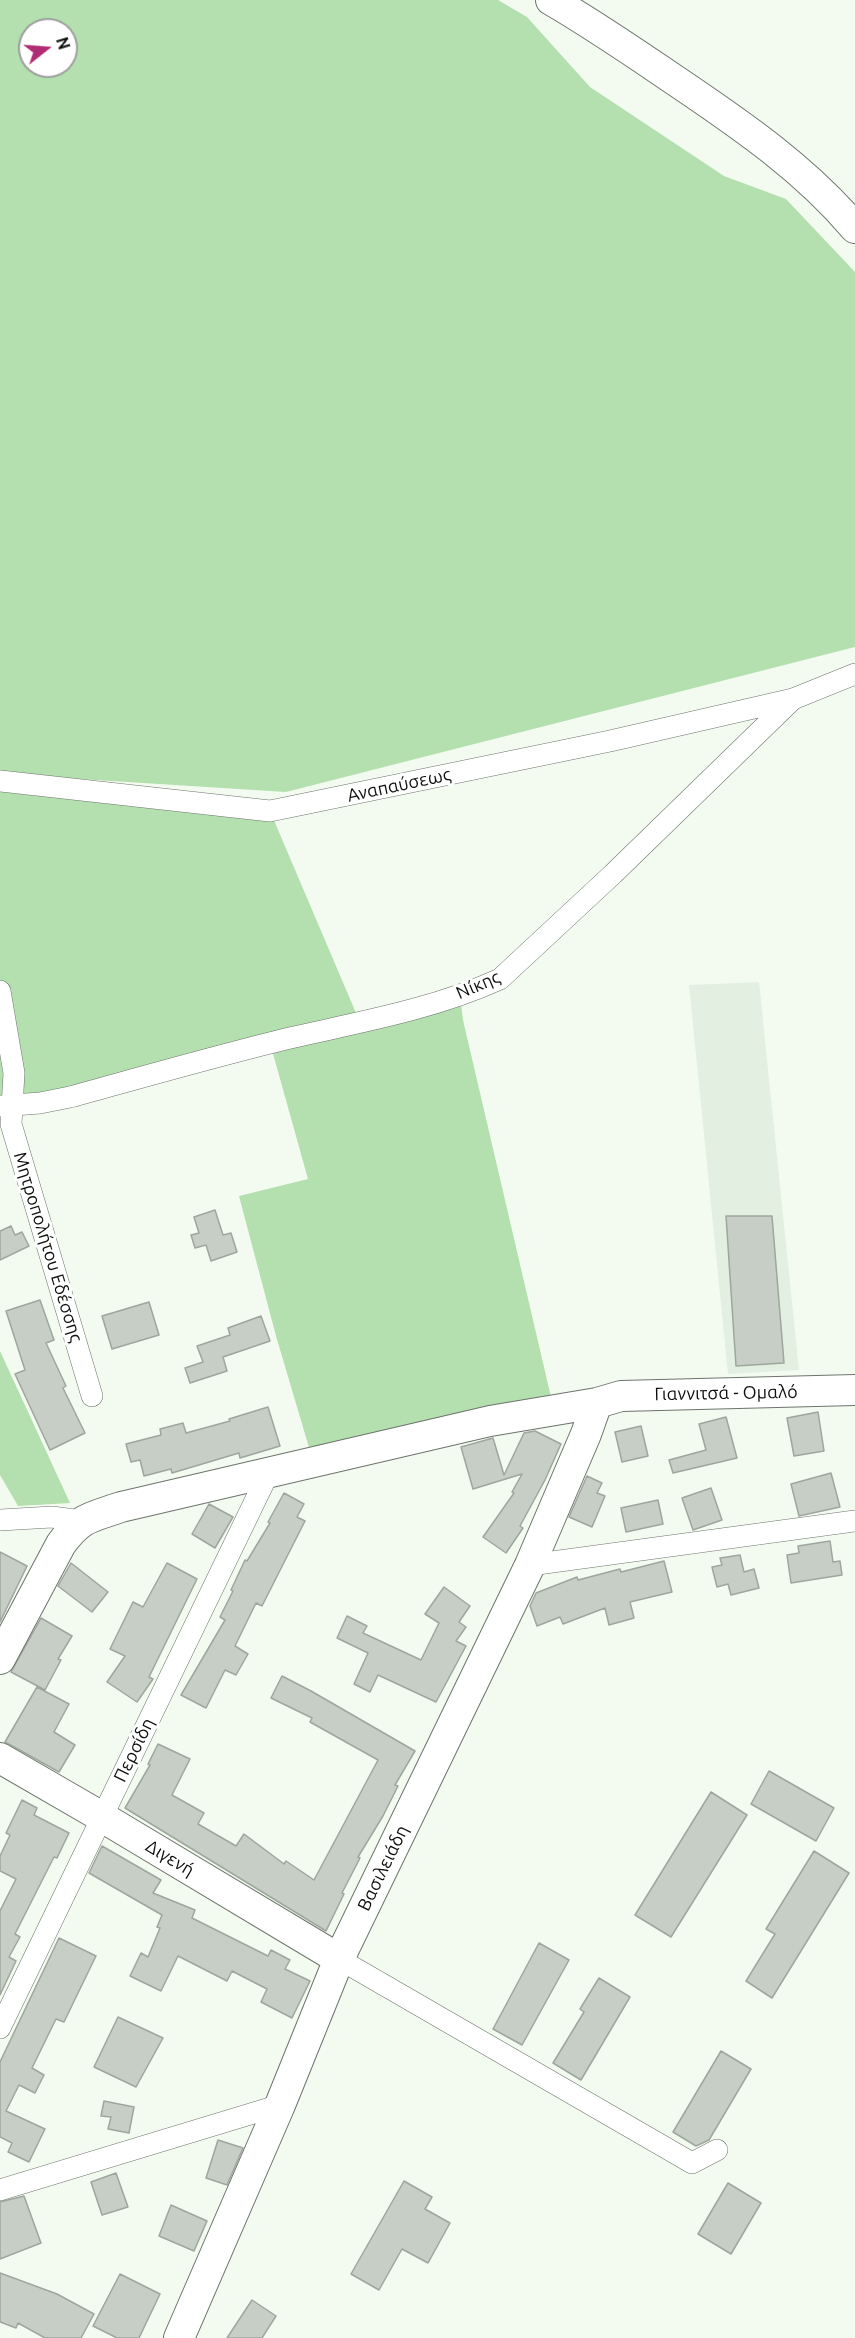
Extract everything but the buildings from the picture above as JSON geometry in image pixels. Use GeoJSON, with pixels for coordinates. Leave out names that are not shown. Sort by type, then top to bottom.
{"type":"FeatureCollection","features":[{"type":"Feature","properties":{"kind":"street"},"geometry":{"type":"LineString","coordinates":[[551,0],[594,25],[746,128],[792,164],[828,198],[855,228]]}},
{"type":"Feature","properties":{"kind":"street","name":"Νίκης"},"geometry":{"type":"LineString","coordinates":[[6,1105],[40,1103],[70,1097],[270,1043],[399,1013],[481,988],[500,979],[613,874],[793,699],[855,674]]}},
{"type":"Feature","properties":{"kind":"street","name":"Αναπαύσεως"},"geometry":{"type":"LineString","coordinates":[[0,781],[270,811],[610,741],[793,699]]}},
{"type":"Feature","properties":{"kind":"street","name":"Μητροπολήτου Εδέσσης"},"geometry":{"type":"LineString","coordinates":[[0,991],[14,1073],[6,1105],[92,1396]]}},
{"type":"Feature","properties":{"kind":"street","name":"Γιαννιτσά - Ομαλό"},"geometry":{"type":"LineString","coordinates":[[81,1521],[121,1507],[490,1421],[629,1395],[855,1390]]}},
{"type":"Feature","properties":{"kind":"street","name":"Βασιλειάδη"},"geometry":{"type":"LineString","coordinates":[[179,2338],[280,2105],[339,1959],[530,1565],[586,1434],[597,1402]]}},
{"type":"Feature","properties":{"kind":"street","name":"Περσίδη"},"geometry":{"type":"LineString","coordinates":[[0,2028],[269,1472]]}},
{"type":"Feature","properties":{"kind":"street"},"geometry":{"type":"LineString","coordinates":[[0,1520],[52,1517],[81,1521]]}},
{"type":"Feature","properties":{"kind":"street"},"geometry":{"type":"LineString","coordinates":[[0,1659],[61,1544],[81,1521]]}},
{"type":"Feature","properties":{"kind":"street"},"geometry":{"type":"LineString","coordinates":[[530,1565],[855,1521]]}},
{"type":"Feature","properties":{"kind":"street","name":"Διγενή"},"geometry":{"type":"LineString","coordinates":[[0,1758],[102,1816],[339,1959]]}},
{"type":"Feature","properties":{"kind":"street"},"geometry":{"type":"LineString","coordinates":[[339,1959],[692,2163],[717,2150]]}},
{"type":"Feature","properties":{"kind":"street"},"geometry":{"type":"LineString","coordinates":[[0,2190],[280,2105]]}},
{"type":"Feature","properties":{"kind":"shaded area"},"geometry":{"type":"Polygon","coordinates":[[[759,982],[799,1370],[728,1374],[689,985],[759,982]]]}},
{"type":"Feature","properties":{"kind":"green space"},"geometry":{"type":"Polygon","coordinates":[[[0,0],[498,0],[527,17],[590,87],[724,176],[786,199],[855,272],[855,647],[286,792],[0,774],[0,0]]]}},
{"type":"Feature","properties":{"kind":"green space"},"geometry":{"type":"Polygon","coordinates":[[[0,781],[270,811],[356,1013],[460,995],[463,1020],[554,1410],[313,1461],[276,1336],[239,1196],[308,1179],[270,1043],[0,1106],[0,781]]]}},
{"type":"Feature","properties":{"kind":"green space"},"geometry":{"type":"Polygon","coordinates":[[[0,1351],[70,1503],[18,1506],[0,1475],[0,1351]]]}}]}
